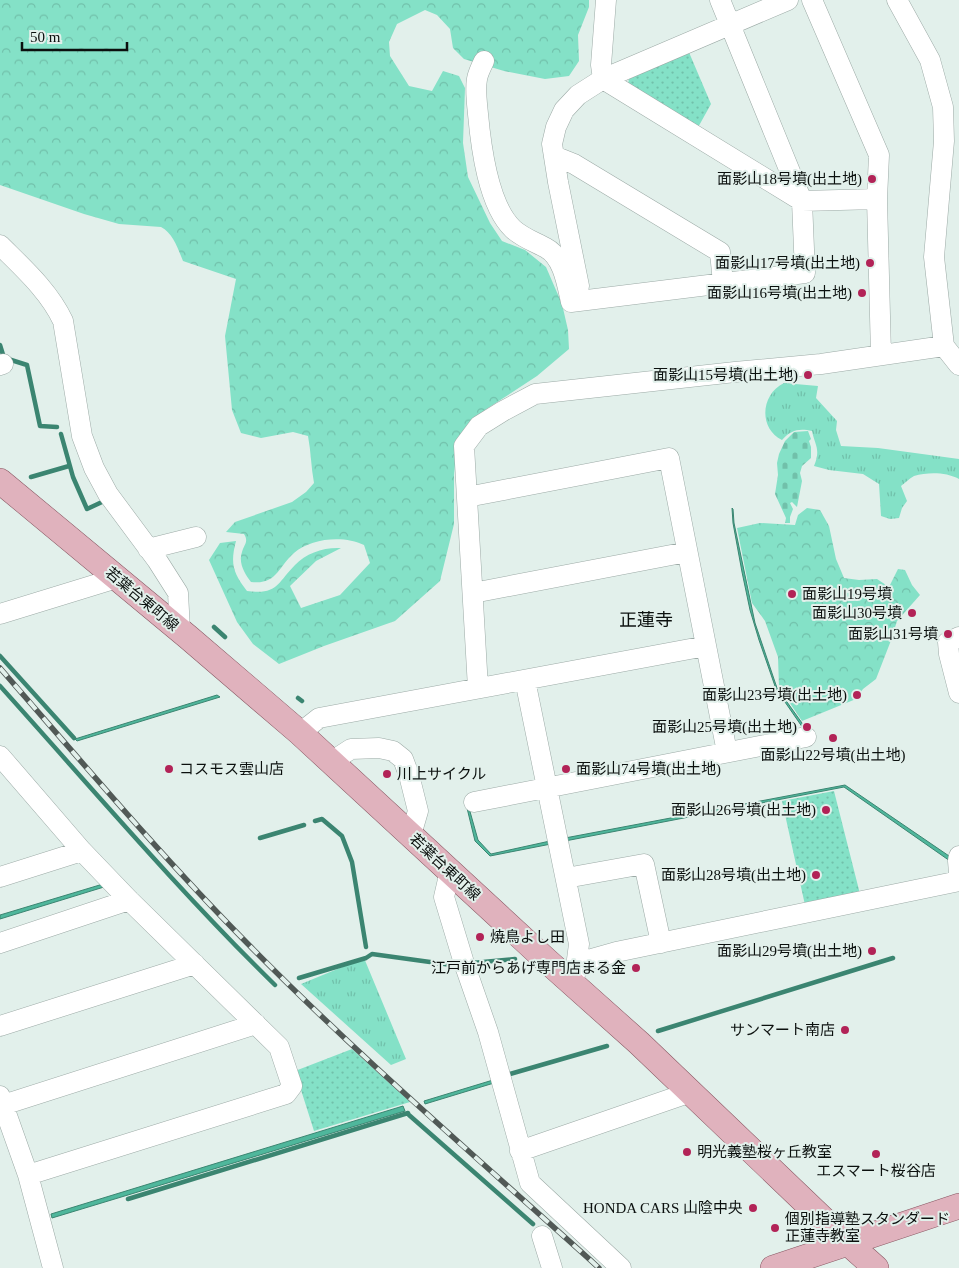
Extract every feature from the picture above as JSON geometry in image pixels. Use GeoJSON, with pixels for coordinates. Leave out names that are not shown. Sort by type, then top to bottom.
{"type":"FeatureCollection","features":[{"type":"Feature","properties":{"kind":"main road","name":"若葉台東町線"},"geometry":{"type":"LineString","coordinates":[[0,481],[180,630],[300,733],[450,871],[575,974],[639,1042],[848,1244],[876,1268]]}},
{"type":"Feature","properties":{"kind":"main road"},"geometry":{"type":"LineString","coordinates":[[773,1268],[959,1206]]}},
{"type":"Feature","properties":{"kind":"street"},"geometry":{"type":"LineString","coordinates":[[603,79],[602,65],[606,0]]}},
{"type":"Feature","properties":{"kind":"street"},"geometry":{"type":"LineString","coordinates":[[484,61],[477,79],[477,101],[482,149],[500,210],[512,228],[527,239],[555,254],[559,260],[571,302],[805,273],[802,201],[720,0]]}},
{"type":"Feature","properties":{"kind":"street"},"geometry":{"type":"LineString","coordinates":[[582,300],[552,144],[556,127],[564,110],[578,95],[603,79],[788,0]]}},
{"type":"Feature","properties":{"kind":"street"},"geometry":{"type":"LineString","coordinates":[[812,0],[879,155],[877,199],[881,355]]}},
{"type":"Feature","properties":{"kind":"street"},"geometry":{"type":"LineString","coordinates":[[898,0],[930,60],[943,107],[944,141],[934,257],[944,346],[959,366]]}},
{"type":"Feature","properties":{"kind":"street"},"geometry":{"type":"LineString","coordinates":[[603,79],[802,201],[877,199]]}},
{"type":"Feature","properties":{"kind":"street"},"geometry":{"type":"LineString","coordinates":[[554,156],[574,164],[720,252],[723,282]]}},
{"type":"Feature","properties":{"kind":"street"},"geometry":{"type":"LineString","coordinates":[[0,246],[56,306],[63,321],[82,436],[94,468],[108,494],[178,593],[180,630]]}},
{"type":"Feature","properties":{"kind":"street"},"geometry":{"type":"LineString","coordinates":[[478,688],[464,446],[479,426],[535,394],[821,364],[944,346]]}},
{"type":"Feature","properties":{"kind":"street"},"geometry":{"type":"LineString","coordinates":[[467,497],[669,458],[727,752]]}},
{"type":"Feature","properties":{"kind":"street"},"geometry":{"type":"LineString","coordinates":[[148,549],[196,536]]}},
{"type":"Feature","properties":{"kind":"street"},"geometry":{"type":"LineString","coordinates":[[474,593],[687,552]]}},
{"type":"Feature","properties":{"kind":"street"},"geometry":{"type":"LineString","coordinates":[[0,614],[117,578]]}},
{"type":"Feature","properties":{"kind":"street"},"geometry":{"type":"LineString","coordinates":[[959,638],[948,642],[949,654],[959,693]]}},
{"type":"Feature","properties":{"kind":"street"},"geometry":{"type":"LineString","coordinates":[[300,733],[318,718],[337,716],[706,646]]}},
{"type":"Feature","properties":{"kind":"street"},"geometry":{"type":"LineString","coordinates":[[525,680],[580,944],[575,974]]}},
{"type":"Feature","properties":{"kind":"street"},"geometry":{"type":"LineString","coordinates":[[474,802],[806,737]]}},
{"type":"Feature","properties":{"kind":"street"},"geometry":{"type":"LineString","coordinates":[[331,762],[352,749],[379,748],[393,751],[403,759],[418,811],[411,835]]}},
{"type":"Feature","properties":{"kind":"street"},"geometry":{"type":"LineString","coordinates":[[3,765],[129,900],[279,1048],[292,1086],[286,1094],[28,1175]]}},
{"type":"Feature","properties":{"kind":"street"},"geometry":{"type":"LineString","coordinates":[[0,877],[82,851]]}},
{"type":"Feature","properties":{"kind":"street"},"geometry":{"type":"LineString","coordinates":[[959,856],[959,873]]}},
{"type":"Feature","properties":{"kind":"street"},"geometry":{"type":"LineString","coordinates":[[566,878],[644,864],[661,943]]}},
{"type":"Feature","properties":{"kind":"street"},"geometry":{"type":"LineString","coordinates":[[450,871],[444,897],[488,1032],[530,1183],[621,1268]]}},
{"type":"Feature","properties":{"kind":"street"},"geometry":{"type":"LineString","coordinates":[[575,974],[616,952],[959,881]]}},
{"type":"Feature","properties":{"kind":"street"},"geometry":{"type":"LineString","coordinates":[[0,943],[129,900]]}},
{"type":"Feature","properties":{"kind":"street"},"geometry":{"type":"LineString","coordinates":[[0,1026],[195,964]]}},
{"type":"Feature","properties":{"kind":"street"},"geometry":{"type":"LineString","coordinates":[[53,1268],[28,1175],[2,1100],[256,1024]]}},
{"type":"Feature","properties":{"kind":"street"},"geometry":{"type":"LineString","coordinates":[[520,1151],[691,1092]]}},
{"type":"Feature","properties":{"kind":"street"},"geometry":{"type":"LineString","coordinates":[[542,1236],[552,1268]]}},
{"type":"Feature","properties":{"kind":"green space"},"geometry":{"type":"Polygon","coordinates":[[[0,0],[589,0],[589,7],[578,35],[579,61],[569,76],[545,79],[504,71],[464,59],[453,48],[450,29],[437,15],[425,10],[397,24],[389,42],[390,56],[409,86],[432,91],[443,71],[459,76],[465,88],[463,143],[468,177],[490,223],[502,241],[525,250],[546,267],[562,304],[568,330],[569,349],[537,376],[485,410],[467,428],[457,443],[454,475],[454,524],[440,581],[395,621],[279,664],[253,644],[237,622],[209,560],[220,543],[236,541],[233,562],[236,573],[247,591],[257,592],[276,586],[299,561],[310,554],[322,550],[341,548],[316,561],[290,586],[301,608],[340,595],[370,563],[364,545],[338,539],[318,541],[294,553],[272,578],[266,581],[251,582],[241,560],[246,541],[244,534],[226,532],[235,522],[292,502],[306,492],[314,483],[308,436],[293,432],[261,438],[241,433],[232,410],[225,336],[236,279],[183,261],[172,237],[161,227],[119,224],[0,185],[0,0]]]}},
{"type":"Feature","properties":{"kind":"green space"},"geometry":{"type":"Polygon","coordinates":[[[688,50],[711,104],[696,131],[628,85],[629,78],[688,50]]]}},
{"type":"Feature","properties":{"kind":"green space"},"geometry":{"type":"Polygon","coordinates":[[[784,383],[818,386],[816,398],[837,421],[836,430],[841,446],[878,448],[959,459],[959,479],[937,473],[914,476],[901,486],[907,501],[902,508],[899,518],[890,519],[881,516],[879,484],[863,474],[829,470],[814,466],[817,448],[812,431],[796,431],[782,440],[774,435],[766,420],[765,411],[771,395],[776,388],[784,383]]]}},
{"type":"Feature","properties":{"kind":"green space"},"geometry":{"type":"Polygon","coordinates":[[[808,431],[811,439],[809,441],[811,458],[802,466],[800,473],[802,481],[797,507],[792,502],[790,503],[793,509],[790,523],[785,523],[786,518],[775,494],[779,454],[785,441],[794,432],[808,431]]]}},
{"type":"Feature","properties":{"kind":"green space"},"geometry":{"type":"Polygon","coordinates":[[[807,508],[820,510],[829,526],[836,559],[844,578],[859,580],[877,579],[889,587],[898,569],[905,570],[912,585],[920,595],[897,621],[876,679],[863,689],[856,699],[802,721],[779,687],[778,657],[765,621],[752,603],[737,528],[760,523],[795,525],[798,515],[807,508]]]}},
{"type":"Feature","properties":{"kind":"green space"},"geometry":{"type":"Polygon","coordinates":[[[834,791],[860,894],[805,905],[782,801],[834,791]]]}},
{"type":"Feature","properties":{"kind":"green space"},"geometry":{"type":"Polygon","coordinates":[[[364,958],[406,1059],[391,1065],[301,984],[364,958]]]}},
{"type":"Feature","properties":{"kind":"green space"},"geometry":{"type":"Polygon","coordinates":[[[352,1049],[410,1102],[314,1131],[295,1071],[352,1049]]]}},
{"type":"Feature","properties":{"kind":"shaded area"},"geometry":{"type":"Polygon","coordinates":[[[732,508],[755,623],[777,688],[807,730],[805,731],[776,689],[759,640],[742,572],[733,523],[732,508]]]}},
{"type":"Feature","properties":{"kind":"shaded area"},"geometry":{"type":"Polygon","coordinates":[[[217,695],[220,697],[77,741],[75,739],[217,695]]]}},
{"type":"Feature","properties":{"kind":"shaded area"},"geometry":{"type":"Polygon","coordinates":[[[845,785],[952,858],[950,861],[844,787],[565,841],[565,838],[845,785]]]}},
{"type":"Feature","properties":{"kind":"shaded area"},"geometry":{"type":"Polygon","coordinates":[[[467,808],[469,808],[478,840],[491,854],[550,841],[551,844],[490,856],[475,841],[467,808]]]}},
{"type":"Feature","properties":{"kind":"shaded area"},"geometry":{"type":"Polygon","coordinates":[[[103,884],[104,887],[0,919],[0,915],[103,884]]]}},
{"type":"Feature","properties":{"kind":"shaded area"},"geometry":{"type":"Polygon","coordinates":[[[493,1080],[494,1083],[425,1104],[424,1101],[493,1080]]]}},
{"type":"Feature","properties":{"kind":"shaded area"},"geometry":{"type":"Polygon","coordinates":[[[403,1106],[405,1111],[52,1218],[51,1214],[403,1106]]]}},
{"type":"Feature","properties":{"kind":"waterway"},"geometry":{"type":"LineString","coordinates":[[0,345],[4,358]]}},
{"type":"Feature","properties":{"kind":"waterway"},"geometry":{"type":"LineString","coordinates":[[8,359],[27,365],[40,426],[57,427]]}},
{"type":"Feature","properties":{"kind":"waterway"},"geometry":{"type":"LineString","coordinates":[[61,434],[73,477],[87,509],[102,502]]}},
{"type":"Feature","properties":{"kind":"waterway"},"geometry":{"type":"LineString","coordinates":[[31,477],[69,466]]}},
{"type":"Feature","properties":{"kind":"waterway"},"geometry":{"type":"LineString","coordinates":[[214,627],[225,637]]}},
{"type":"Feature","properties":{"kind":"waterway"},"geometry":{"type":"LineString","coordinates":[[0,656],[74,738]]}},
{"type":"Feature","properties":{"kind":"waterway"},"geometry":{"type":"LineString","coordinates":[[0,686],[169,875],[275,985]]}},
{"type":"Feature","properties":{"kind":"waterway"},"geometry":{"type":"LineString","coordinates":[[298,698],[302,701]]}},
{"type":"Feature","properties":{"kind":"waterway"},"geometry":{"type":"LineString","coordinates":[[315,821],[322,819],[342,836],[352,862],[366,947]]}},
{"type":"Feature","properties":{"kind":"waterway"},"geometry":{"type":"LineString","coordinates":[[260,838],[304,825]]}},
{"type":"Feature","properties":{"kind":"waterway"},"geometry":{"type":"LineString","coordinates":[[299,978],[366,958],[372,954],[459,966]]}},
{"type":"Feature","properties":{"kind":"waterway"},"geometry":{"type":"LineString","coordinates":[[658,1031],[893,958]]}},
{"type":"Feature","properties":{"kind":"waterway"},"geometry":{"type":"LineString","coordinates":[[472,963],[515,959]]}},
{"type":"Feature","properties":{"kind":"waterway"},"geometry":{"type":"LineString","coordinates":[[510,1074],[607,1046]]}},
{"type":"Feature","properties":{"kind":"waterway"},"geometry":{"type":"LineString","coordinates":[[128,1199],[408,1113]]}},
{"type":"Feature","properties":{"kind":"waterway"},"geometry":{"type":"LineString","coordinates":[[409,1115],[533,1224]]}},
{"type":"Feature","properties":{"kind":"railway"},"geometry":{"type":"LineString","coordinates":[[0,668],[153,843],[248,944],[421,1109],[599,1268]]}},
{"type":"Feature","properties":{"kind":"place","name":"面影山18号墳(出土地)"},"geometry":{"type":"Point","coordinates":[872,179]}},
{"type":"Feature","properties":{"kind":"place","name":"面影山17号墳(出土地)"},"geometry":{"type":"Point","coordinates":[870,263]}},
{"type":"Feature","properties":{"kind":"place","name":"面影山16号墳(出土地)"},"geometry":{"type":"Point","coordinates":[862,293]}},
{"type":"Feature","properties":{"kind":"place","name":"面影山15号墳(出土地)"},"geometry":{"type":"Point","coordinates":[808,375]}},
{"type":"Feature","properties":{"kind":"place","name":"面影山19号墳"},"geometry":{"type":"Point","coordinates":[792,594]}},
{"type":"Feature","properties":{"kind":"place","name":"面影山30号墳"},"geometry":{"type":"Point","coordinates":[912,613]}},
{"type":"Feature","properties":{"kind":"place","name":"面影山31号墳"},"geometry":{"type":"Point","coordinates":[948,634]}},
{"type":"Feature","properties":{"kind":"place","name":"面影山23号墳(出土地)"},"geometry":{"type":"Point","coordinates":[857,695]}},
{"type":"Feature","properties":{"kind":"place","name":"面影山25号墳(出土地)"},"geometry":{"type":"Point","coordinates":[807,727]}},
{"type":"Feature","properties":{"kind":"place","name":"面影山22号墳(出土地)"},"geometry":{"type":"Point","coordinates":[833,738]}},
{"type":"Feature","properties":{"kind":"place","name":"コスモス雲山店"},"geometry":{"type":"Point","coordinates":[169,769]}},
{"type":"Feature","properties":{"kind":"place","name":"面影山74号墳(出土地)"},"geometry":{"type":"Point","coordinates":[566,769]}},
{"type":"Feature","properties":{"kind":"place","name":"川上サイクル"},"geometry":{"type":"Point","coordinates":[387,774]}},
{"type":"Feature","properties":{"kind":"place","name":"面影山26号墳(出土地)"},"geometry":{"type":"Point","coordinates":[826,810]}},
{"type":"Feature","properties":{"kind":"place","name":"面影山28号墳(出土地)"},"geometry":{"type":"Point","coordinates":[816,875]}},
{"type":"Feature","properties":{"kind":"place","name":"焼鳥よし田"},"geometry":{"type":"Point","coordinates":[480,937]}},
{"type":"Feature","properties":{"kind":"place","name":"面影山29号墳(出土地)"},"geometry":{"type":"Point","coordinates":[872,951]}},
{"type":"Feature","properties":{"kind":"place","name":"江戸前からあげ専門店まる金"},"geometry":{"type":"Point","coordinates":[636,968]}},
{"type":"Feature","properties":{"kind":"place","name":"サンマート南店"},"geometry":{"type":"Point","coordinates":[845,1030]}},
{"type":"Feature","properties":{"kind":"place","name":"明光義塾桜ヶ丘教室"},"geometry":{"type":"Point","coordinates":[687,1152]}},
{"type":"Feature","properties":{"kind":"place","name":"エスマート桜谷店"},"geometry":{"type":"Point","coordinates":[876,1154]}},
{"type":"Feature","properties":{"kind":"place","name":"HONDA CARS 山陰中央"},"geometry":{"type":"Point","coordinates":[753,1208]}},
{"type":"Feature","properties":{"kind":"place","name":"個別指導塾スタンダード 正蓮寺教室"},"geometry":{"type":"Point","coordinates":[775,1228]}},
{"type":"Feature","properties":{"kind":"district","name":"正蓮寺"},"geometry":{"type":"Point","coordinates":[646,620]}}]}
